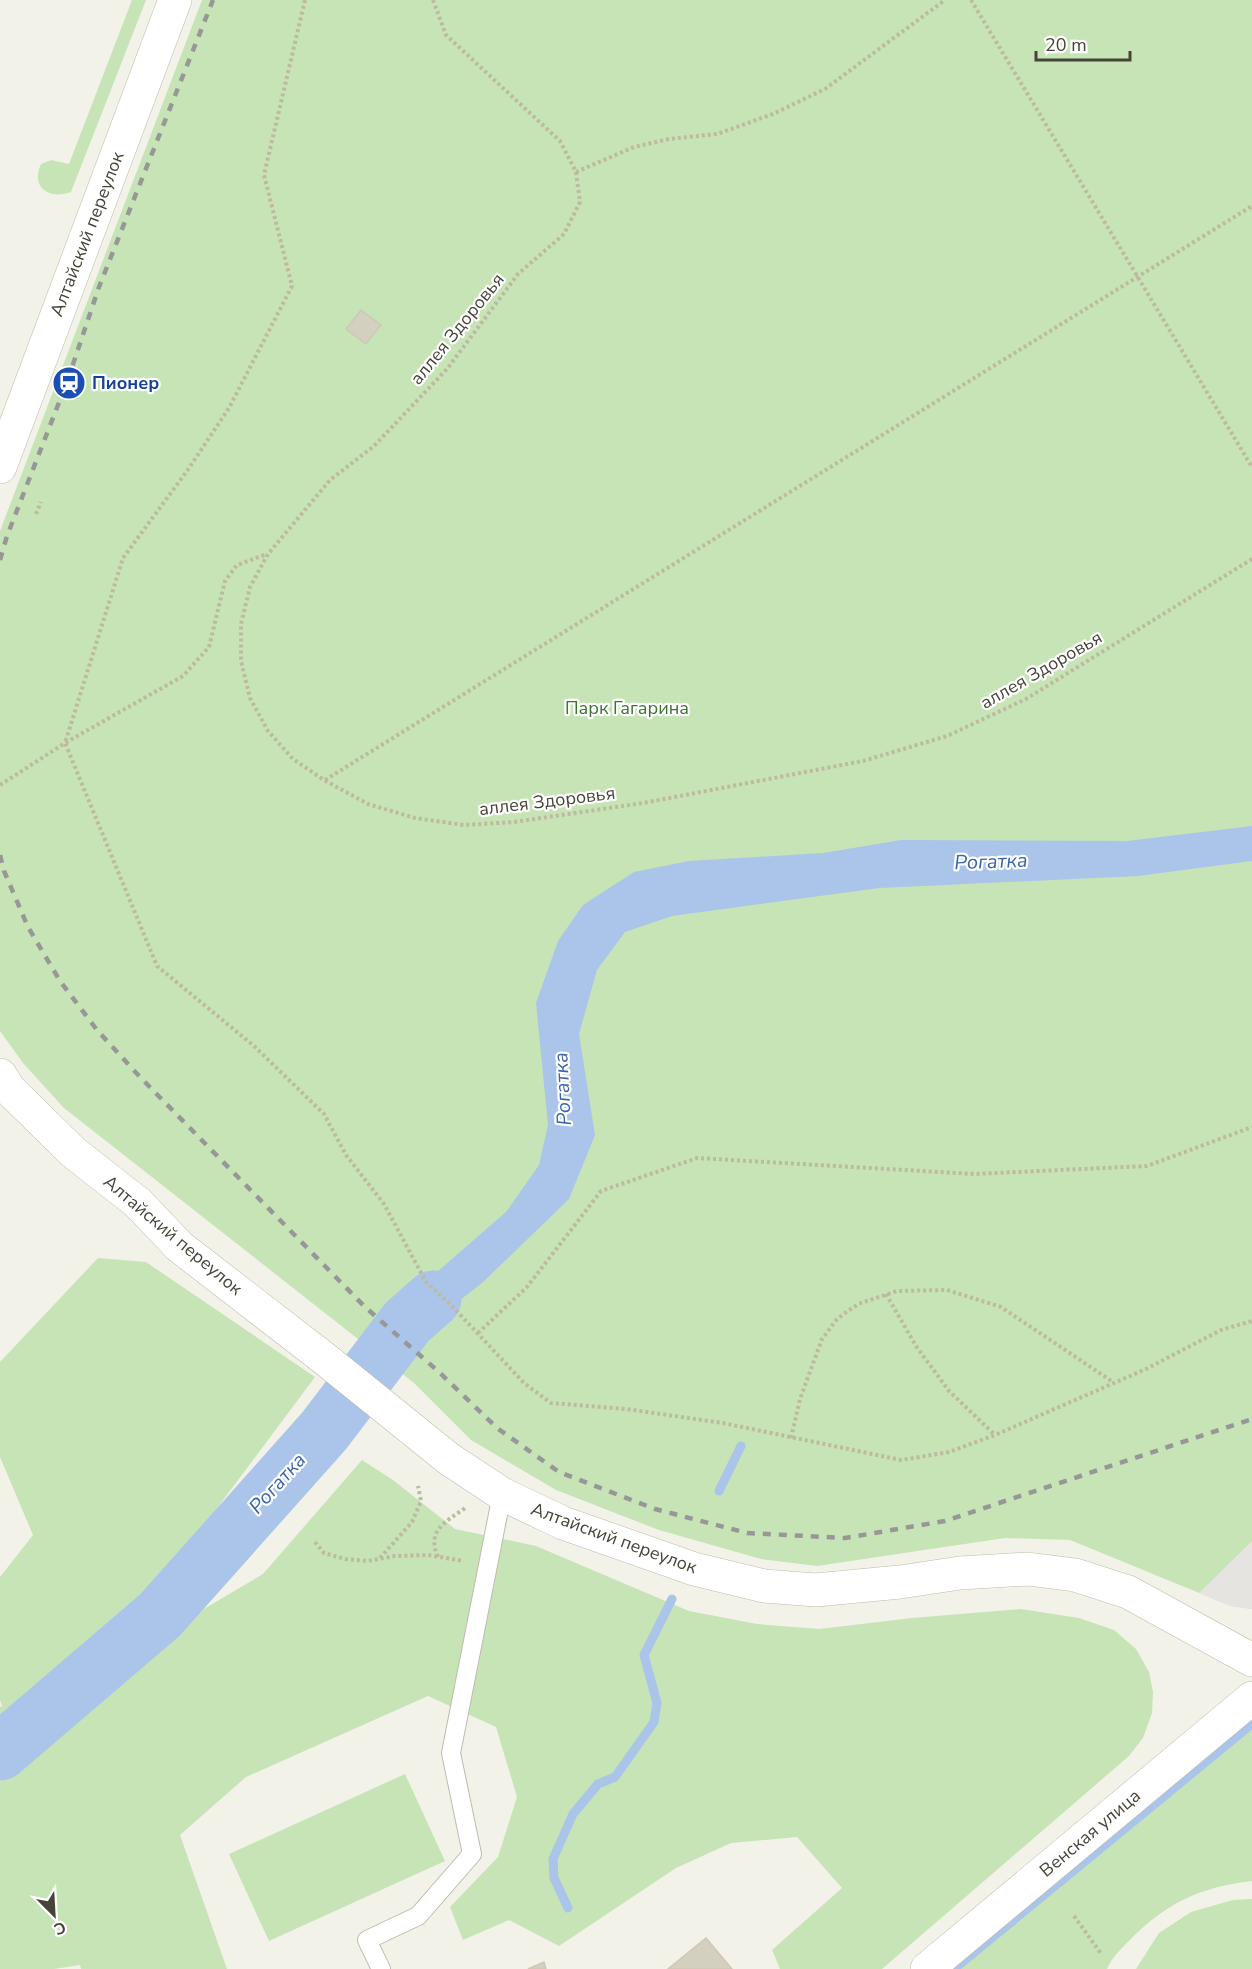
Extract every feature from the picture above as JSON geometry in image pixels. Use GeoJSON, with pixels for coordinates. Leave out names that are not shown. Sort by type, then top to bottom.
{"type":"FeatureCollection","features":[{"type":"Feature","properties":{"kind":"street","name":"Алтайский переулок"},"geometry":{"type":"LineString","coordinates":[[0,467],[175,0]]}},
{"type":"Feature","properties":{"kind":"street","name":"Алтайский переулок"},"geometry":{"type":"LineString","coordinates":[[0,1075],[9,1089],[73,1152],[138,1203],[180,1247],[449,1458],[502,1494],[563,1523],[694,1569],[764,1586],[816,1590],[900,1582],[960,1573],[1028,1569],[1075,1575],[1128,1592],[1252,1660]]}},
{"type":"Feature","properties":{"kind":"street","name":"Венская улица"},"geometry":{"type":"LineString","coordinates":[[927,1969],[1252,1698]]}},
{"type":"Feature","properties":{"kind":"lane"},"geometry":{"type":"LineString","coordinates":[[381,1969],[367,1940],[418,1916],[472,1854],[451,1753],[502,1494]]}},
{"type":"Feature","properties":{"kind":"path"},"geometry":{"type":"LineString","coordinates":[[305,0],[264,175],[292,286],[229,408],[187,471],[123,558],[65,743],[157,966],[254,1046],[324,1114],[346,1155],[384,1204],[426,1282],[452,1306],[524,1383],[551,1402],[626,1409],[723,1423],[901,1460],[949,1452],[995,1435],[1146,1369],[1221,1330],[1252,1321]]}},
{"type":"Feature","properties":{"kind":"path","name":"аллея Здоровья"},"geometry":{"type":"LineString","coordinates":[[433,0],[446,35],[560,141],[576,172],[580,202],[564,234],[518,274],[447,369],[374,446],[330,480],[268,554],[250,587],[241,624],[241,662],[250,698],[268,731],[293,759],[324,780],[368,804],[415,818],[464,825],[514,822],[643,802],[863,761],[947,736],[1026,699],[1252,559]]}},
{"type":"Feature","properties":{"kind":"path"},"geometry":{"type":"LineString","coordinates":[[576,172],[634,147],[669,139],[717,134],[773,114],[825,89],[945,0]]}},
{"type":"Feature","properties":{"kind":"path"},"geometry":{"type":"LineString","coordinates":[[971,0],[1252,467]]}},
{"type":"Feature","properties":{"kind":"path"},"geometry":{"type":"LineString","coordinates":[[324,780],[1252,206]]}},
{"type":"Feature","properties":{"kind":"path"},"geometry":{"type":"LineString","coordinates":[[36,514],[41,502]]}},
{"type":"Feature","properties":{"kind":"path"},"geometry":{"type":"LineString","coordinates":[[0,785],[65,743],[183,676],[209,647],[225,581],[237,565],[268,554]]}},
{"type":"Feature","properties":{"kind":"path"},"geometry":{"type":"LineString","coordinates":[[478,1333],[527,1287],[601,1191],[697,1158],[974,1174],[1147,1166],[1252,1127]]}},
{"type":"Feature","properties":{"kind":"path"},"geometry":{"type":"LineString","coordinates":[[791,1438],[800,1400],[822,1339],[837,1319],[858,1304],[897,1290],[947,1290],[1001,1307],[1114,1383]]}},
{"type":"Feature","properties":{"kind":"path"},"geometry":{"type":"LineString","coordinates":[[886,1294],[916,1346],[949,1391],[995,1435]]}},
{"type":"Feature","properties":{"kind":"path"},"geometry":{"type":"LineString","coordinates":[[380,1559],[412,1522],[421,1501],[418,1486]]}},
{"type":"Feature","properties":{"kind":"path"},"geometry":{"type":"LineString","coordinates":[[438,1557],[433,1541],[438,1529],[466,1507]]}},
{"type":"Feature","properties":{"kind":"path"},"geometry":{"type":"LineString","coordinates":[[315,1542],[324,1553],[345,1559],[368,1561],[428,1555],[460,1559],[486,1572]]}},
{"type":"Feature","properties":{"kind":"path"},"geometry":{"type":"LineString","coordinates":[[1074,1916],[1102,1955]]}},
{"type":"Feature","properties":{"kind":"green space"},"geometry":{"type":"Polygon","coordinates":[[[132,0],[146,0],[71,192],[49,193],[40,186],[38,180],[41,164],[51,160],[69,164],[132,0]]]}},
{"type":"Feature","properties":{"kind":"green space","name":"Парк Гагарина"},"geometry":{"type":"Polygon","coordinates":[[[202,0],[1252,0],[1252,1609],[1231,1606],[1070,1540],[1005,1538],[817,1566],[761,1559],[659,1530],[556,1490],[471,1440],[414,1383],[64,1108],[23,1063],[0,1031],[0,531],[202,0]]]}},
{"type":"Feature","properties":{"kind":"green space"},"geometry":{"type":"Polygon","coordinates":[[[98,1258],[146,1262],[315,1377],[144,1606],[0,1737],[0,1707],[2,1706],[0,1700],[0,1577],[33,1535],[0,1457],[0,1362],[98,1258]]]}},
{"type":"Feature","properties":{"kind":"green space"},"geometry":{"type":"Polygon","coordinates":[[[362,1460],[393,1480],[455,1529],[536,1546],[689,1611],[757,1624],[819,1629],[1021,1609],[1079,1618],[1114,1630],[1136,1649],[1149,1672],[1153,1692],[1152,1713],[1143,1738],[1129,1756],[882,1969],[780,1969],[772,1950],[842,1888],[797,1837],[731,1843],[676,1868],[559,1946],[509,1920],[463,1940],[450,1907],[498,1857],[517,1797],[496,1727],[428,1696],[246,1777],[180,1835],[227,1969],[81,1969],[80,1965],[54,1969],[0,1969],[0,1781],[175,1626],[263,1574],[362,1460]]]}},
{"type":"Feature","properties":{"kind":"green space"},"geometry":{"type":"Polygon","coordinates":[[[1252,1723],[1252,1881],[1200,1893],[1171,1907],[1143,1927],[1114,1957],[1107,1969],[952,1969],[1252,1723]]]}},
{"type":"Feature","properties":{"kind":"green space"},"geometry":{"type":"Polygon","coordinates":[[[405,1774],[445,1861],[269,1941],[229,1854],[405,1774]]]}},
{"type":"Feature","properties":{"kind":"green space"},"geometry":{"type":"Polygon","coordinates":[[[1252,1899],[1252,1969],[1136,1969],[1159,1933],[1191,1912],[1233,1900],[1252,1899]]]}},
{"type":"Feature","properties":{"kind":"shaded area"},"geometry":{"type":"Polygon","coordinates":[[[1252,1541],[1252,1609],[1231,1606],[1199,1593],[1252,1541]]]}},
{"type":"Feature","properties":{"kind":"water"},"geometry":{"type":"Polygon","coordinates":[[[1252,826],[1252,861],[1138,876],[879,888],[672,916],[625,932],[597,970],[579,1034],[595,1135],[569,1199],[482,1283],[427,1326],[394,1367],[369,1348],[405,1300],[507,1211],[539,1165],[548,1125],[536,1003],[558,941],[583,905],[634,872],[689,861],[823,853],[901,840],[1127,841],[1252,826]]]}},
{"type":"Feature","properties":{"kind":"building"},"geometry":{"type":"Polygon","coordinates":[[[361,310],[381,325],[366,344],[346,329],[361,310]]]}},
{"type":"Feature","properties":{"kind":"building"},"geometry":{"type":"Polygon","coordinates":[[[706,1938],[732,1969],[668,1969],[706,1938]]]}},
{"type":"Feature","properties":{"kind":"building"},"geometry":{"type":"Polygon","coordinates":[[[544,1962],[546,1969],[528,1969],[544,1962]]]}},
{"type":"Feature","properties":{"kind":"waterway","name":"Рогатка"},"geometry":{"type":"LineString","coordinates":[[0,1752],[160,1615],[324,1431],[407,1322],[433,1299]]}},
{"type":"Feature","properties":{"kind":"waterway"},"geometry":{"type":"LineString","coordinates":[[719,1491],[741,1446]]}},
{"type":"Feature","properties":{"kind":"waterway"},"geometry":{"type":"LineString","coordinates":[[568,1908],[554,1878],[553,1859],[573,1814],[598,1784],[615,1777],[654,1722],[657,1703],[644,1655],[672,1599]]}},
{"type":"Feature","properties":{"kind":"waterway"},"geometry":{"type":"LineString","coordinates":[[954,1969],[1252,1724]]}},
{"type":"Feature","properties":{"kind":"railway"},"geometry":{"type":"LineString","coordinates":[[0,560],[7,536],[67,382],[99,287],[213,0]]}},
{"type":"Feature","properties":{"kind":"railway"},"geometry":{"type":"LineString","coordinates":[[0,855],[4,871],[28,927],[60,981],[97,1030],[365,1307],[439,1372],[497,1428],[559,1472],[655,1509],[747,1533],[845,1538],[945,1521],[1252,1419]]}},
{"type":"Feature","properties":{"kind":"place","name":"Пионер"},"geometry":{"type":"Point","coordinates":[69,383]}}]}
